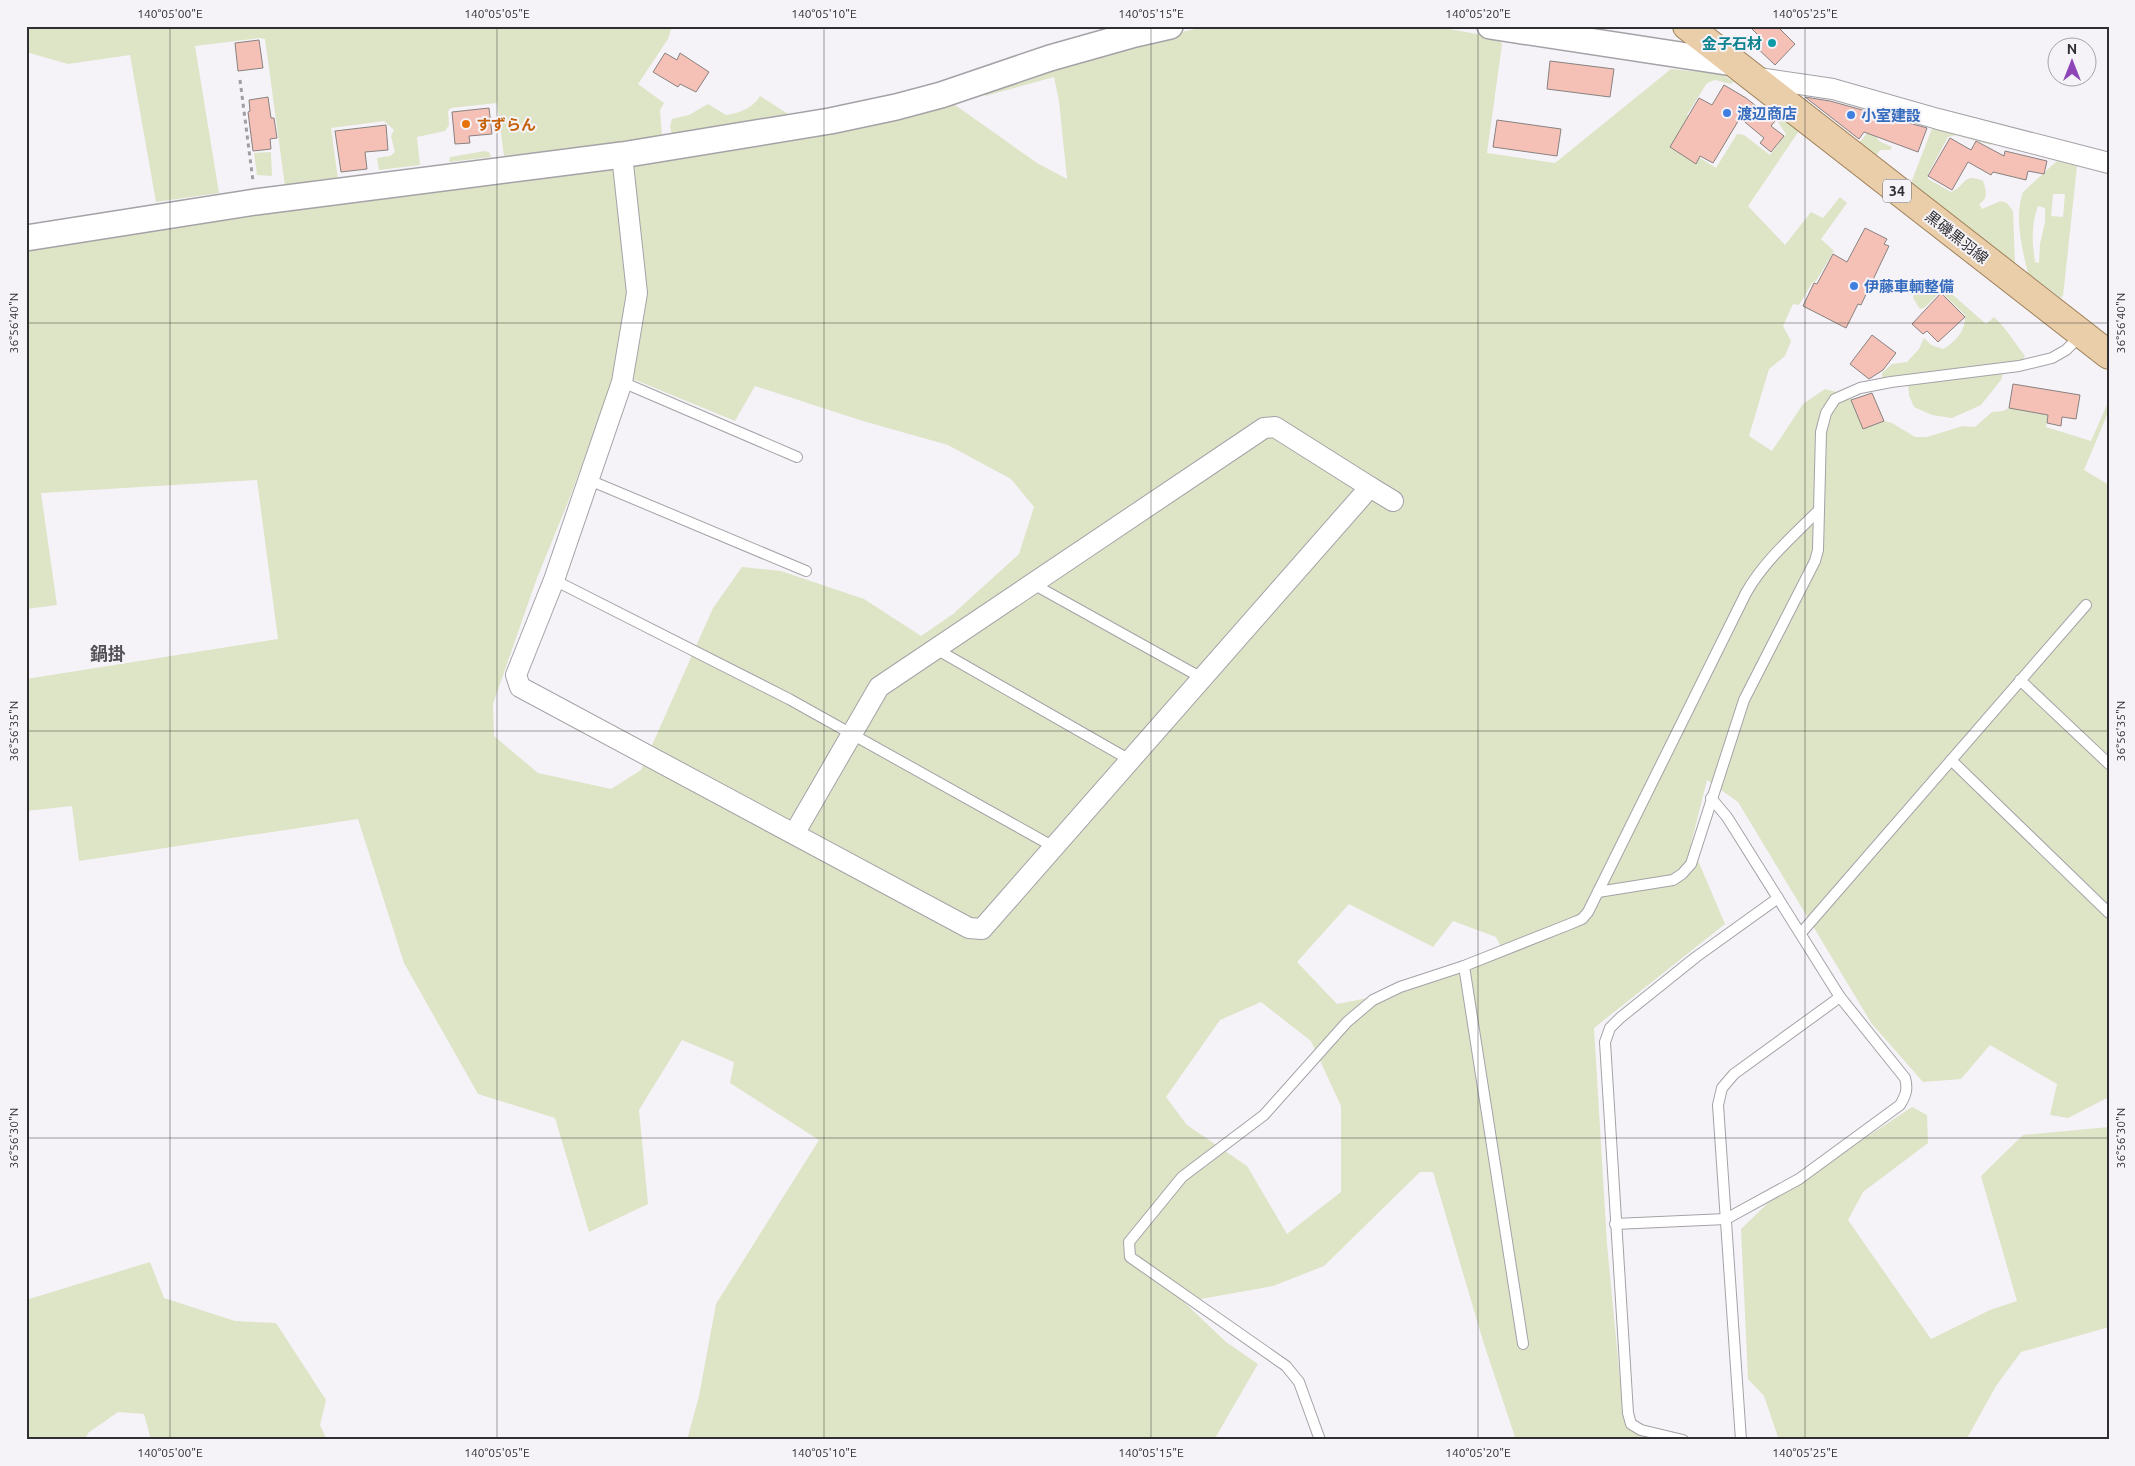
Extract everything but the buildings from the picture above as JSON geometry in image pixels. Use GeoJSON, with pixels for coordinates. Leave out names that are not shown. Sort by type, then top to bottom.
{"type":"FeatureCollection","features":[{"type":"Feature","properties":{"kind":"main road","name":"黒磯黒羽線"},"geometry":{"type":"LineString","coordinates":[[1687,26],[2109,355]]}},
{"type":"Feature","properties":{"kind":"street"},"geometry":{"type":"LineString","coordinates":[[26,238],[256,202],[622,155],[830,121],[941,95],[1050,58],[1170,26]]}},
{"type":"Feature","properties":{"kind":"street"},"geometry":{"type":"LineString","coordinates":[[1490,26],[1741,70],[1833,89],[1938,120],[2109,163]]}},
{"type":"Feature","properties":{"kind":"street"},"geometry":{"type":"LineString","coordinates":[[622,155],[637,293],[622,382],[554,580],[516,675],[520,687],[970,928],[982,929],[1370,487]]}},
{"type":"Feature","properties":{"kind":"street"},"geometry":{"type":"LineString","coordinates":[[794,834],[879,687],[1264,428],[1275,427],[1393,501]]}},
{"type":"Feature","properties":{"kind":"lane"},"geometry":{"type":"LineString","coordinates":[[1598,892],[1673,880],[1691,864],[1744,700],[1814,562],[1818,550],[1821,432],[1826,413],[1835,399],[1860,388],[1891,382],[2019,366],[2052,358],[2066,350],[2081,334]]}},
{"type":"Feature","properties":{"kind":"lane"},"geometry":{"type":"LineString","coordinates":[[622,382],[797,457]]}},
{"type":"Feature","properties":{"kind":"lane"},"geometry":{"type":"LineString","coordinates":[[589,480],[806,571]]}},
{"type":"Feature","properties":{"kind":"lane"},"geometry":{"type":"LineString","coordinates":[[1320,1440],[1299,1382],[1286,1366],[1130,1256],[1129,1242],[1182,1177],[1264,1115],[1347,1022],[1373,1000],[1400,987],[1464,966],[1582,919],[1588,912],[1749,588],[1780,549],[1819,510]]}},
{"type":"Feature","properties":{"kind":"lane"},"geometry":{"type":"LineString","coordinates":[[554,580],[789,699],[1054,847]]}},
{"type":"Feature","properties":{"kind":"lane"},"geometry":{"type":"LineString","coordinates":[[1033,584],[1202,678]]}},
{"type":"Feature","properties":{"kind":"lane"},"geometry":{"type":"LineString","coordinates":[[1801,933],[2086,605]]}},
{"type":"Feature","properties":{"kind":"lane"},"geometry":{"type":"LineString","coordinates":[[936,649],[1130,760]]}},
{"type":"Feature","properties":{"kind":"lane"},"geometry":{"type":"LineString","coordinates":[[2020,680],[2109,764]]}},
{"type":"Feature","properties":{"kind":"lane"},"geometry":{"type":"LineString","coordinates":[[1951,760],[2109,913]]}},
{"type":"Feature","properties":{"kind":"lane"},"geometry":{"type":"LineString","coordinates":[[1615,1224],[1726,1219],[1799,1179],[1900,1106],[1906,1096],[1908,1087],[1905,1078],[1840,997],[1801,933],[1712,798]]}},
{"type":"Feature","properties":{"kind":"lane"},"geometry":{"type":"LineString","coordinates":[[1683,1440],[1641,1430],[1631,1424],[1628,1413],[1605,1042],[1610,1028],[1620,1018],[1696,957],[1778,898]]}},
{"type":"Feature","properties":{"kind":"lane"},"geometry":{"type":"LineString","coordinates":[[1464,966],[1523,1344]]}},
{"type":"Feature","properties":{"kind":"lane"},"geometry":{"type":"LineString","coordinates":[[1742,1440],[1718,1105],[1722,1088],[1734,1074],[1840,997]]}},
{"type":"Feature","properties":{"kind":"path"},"geometry":{"type":"LineString","coordinates":[[240,80],[256,202]]}},
{"type":"Feature","properties":{"kind":"green space"},"geometry":{"type":"Polygon","coordinates":[[[26,26],[672,26],[668,39],[638,84],[664,103],[660,110],[662,137],[504,156],[497,103],[451,108],[448,111],[449,125],[445,131],[417,137],[420,165],[379,170],[377,158],[390,156],[395,152],[391,136],[394,130],[384,121],[331,128],[338,179],[285,186],[265,39],[259,38],[195,46],[219,193],[156,202],[130,55],[68,64],[26,52],[26,26]]]}},
{"type":"Feature","properties":{"kind":"green space"},"geometry":{"type":"Polygon","coordinates":[[[1208,26],[1433,26],[1499,38],[1502,44],[1487,153],[1555,163],[1671,69],[1722,74],[1734,82],[1731,84],[1715,80],[1707,83],[1687,115],[1702,126],[1689,151],[1716,168],[1737,134],[1744,135],[1770,155],[1786,134],[1778,122],[1777,111],[1801,128],[1748,206],[1785,245],[1811,212],[1823,218],[1840,197],[1847,203],[1821,239],[1834,251],[1799,305],[1793,304],[1783,326],[1791,341],[1785,356],[1769,369],[1749,436],[1772,451],[1803,404],[1825,389],[1840,393],[1855,401],[1870,417],[1892,423],[1915,437],[1927,437],[1963,426],[1975,427],[1992,412],[2003,411],[2009,408],[2048,415],[2046,427],[2091,441],[2109,400],[2109,410],[2084,470],[2109,485],[2109,1097],[2068,1118],[2050,1115],[2057,1084],[1990,1045],[1961,1079],[1923,1082],[1872,1024],[1738,802],[1707,780],[1691,844],[1725,924],[1594,1028],[1607,1244],[1620,1380],[1644,1440],[1516,1440],[1484,1344],[1433,1172],[1420,1172],[1324,1266],[1273,1286],[1184,1302],[1226,1342],[1258,1364],[1214,1440],[687,1440],[699,1396],[716,1304],[819,1140],[730,1083],[734,1062],[682,1040],[639,1110],[648,1204],[589,1232],[555,1118],[478,1094],[404,963],[358,819],[79,861],[72,806],[26,811],[26,679],[278,639],[257,480],[41,493],[57,605],[26,609],[26,247],[945,104],[955,105],[1037,163],[1067,179],[1059,101],[1054,77],[985,96],[985,90],[1152,39],[1208,26]],[[616,372],[570,497],[537,578],[493,704],[494,736],[538,773],[611,789],[641,770],[713,608],[742,567],[781,571],[864,599],[921,636],[953,614],[1019,554],[1034,507],[1011,479],[948,445],[863,421],[755,386],[735,421],[616,372]],[[1349,904],[1297,962],[1337,1004],[1393,993],[1505,956],[1496,937],[1453,921],[1433,947],[1349,904]],[[1261,1002],[1220,1020],[1166,1097],[1187,1125],[1247,1166],[1287,1234],[1341,1192],[1341,1106],[1311,1041],[1261,1002]]]}},
{"type":"Feature","properties":{"kind":"green space"},"geometry":{"type":"Polygon","coordinates":[[[760,96],[796,119],[672,134],[670,127],[672,119],[689,115],[708,104],[726,115],[736,113],[750,107],[760,96]]]}},
{"type":"Feature","properties":{"kind":"green space"},"geometry":{"type":"Polygon","coordinates":[[[1882,115],[1884,118],[1875,135],[1879,141],[1892,147],[1890,150],[1880,150],[1876,156],[1859,143],[1882,115]]]}},
{"type":"Feature","properties":{"kind":"green space"},"geometry":{"type":"Polygon","coordinates":[[[1933,126],[1993,141],[1991,145],[1956,135],[1948,137],[1928,174],[1928,179],[1951,192],[1968,179],[1972,178],[1983,181],[1986,191],[1984,199],[1979,204],[1982,209],[2001,201],[2007,203],[2013,211],[2015,264],[1911,183],[1933,126]]]}},
{"type":"Feature","properties":{"kind":"green space"},"geometry":{"type":"Polygon","coordinates":[[[485,151],[489,152],[491,157],[449,162],[450,157],[485,151]]]}},
{"type":"Feature","properties":{"kind":"green space"},"geometry":{"type":"Polygon","coordinates":[[[271,152],[272,176],[257,175],[254,153],[271,152]]]}},
{"type":"Feature","properties":{"kind":"green space"},"geometry":{"type":"Polygon","coordinates":[[[2057,161],[2077,166],[2063,296],[2061,298],[2028,273],[2021,243],[2019,222],[2020,202],[2023,192],[2057,161]],[[2053,194],[2051,216],[2063,217],[2065,194],[2053,194]],[[2038,206],[2033,227],[2033,241],[2035,262],[2039,263],[2040,244],[2045,222],[2045,208],[2038,206]]]}},
{"type":"Feature","properties":{"kind":"green space"},"geometry":{"type":"Polygon","coordinates":[[[1927,278],[1945,288],[1986,324],[1994,317],[2025,356],[2023,360],[1968,367],[1979,376],[2003,374],[2001,380],[1981,405],[1952,418],[1932,415],[1914,407],[1909,395],[1908,382],[1882,380],[1882,373],[1892,364],[1907,362],[1919,349],[1924,338],[1931,345],[1943,349],[1952,343],[1962,331],[1965,315],[1943,294],[1938,294],[1924,308],[1920,309],[1913,298],[1918,281],[1927,278]]]}},
{"type":"Feature","properties":{"kind":"green space"},"geometry":{"type":"Polygon","coordinates":[[[1912,1107],[1927,1115],[1928,1143],[1863,1192],[1848,1220],[1931,1339],[1990,1310],[2017,1301],[1981,1176],[2023,1135],[2109,1127],[2109,1327],[2021,1352],[1996,1386],[1966,1440],[1779,1440],[1764,1396],[1748,1379],[1741,1229],[1769,1202],[1912,1107]]]}},
{"type":"Feature","properties":{"kind":"green space"},"geometry":{"type":"Polygon","coordinates":[[[150,1262],[164,1298],[235,1321],[276,1323],[326,1400],[320,1425],[327,1440],[151,1440],[144,1414],[118,1412],[88,1433],[85,1440],[26,1440],[26,1300],[150,1262]]]}},
{"type":"Feature","properties":{"kind":"place","name":"金子石材"},"geometry":{"type":"Point","coordinates":[1772,43]}},
{"type":"Feature","properties":{"kind":"place","name":"渡辺商店"},"geometry":{"type":"Point","coordinates":[1727,113]}},
{"type":"Feature","properties":{"kind":"place","name":"小室建設"},"geometry":{"type":"Point","coordinates":[1851,115]}},
{"type":"Feature","properties":{"kind":"place","name":"すずらん"},"geometry":{"type":"Point","coordinates":[466,124]}},
{"type":"Feature","properties":{"kind":"place","name":"伊藤車輌整備"},"geometry":{"type":"Point","coordinates":[1854,286]}},
{"type":"Feature","properties":{"kind":"district","name":"鍋掛"},"geometry":{"type":"Point","coordinates":[108,653]}}]}
